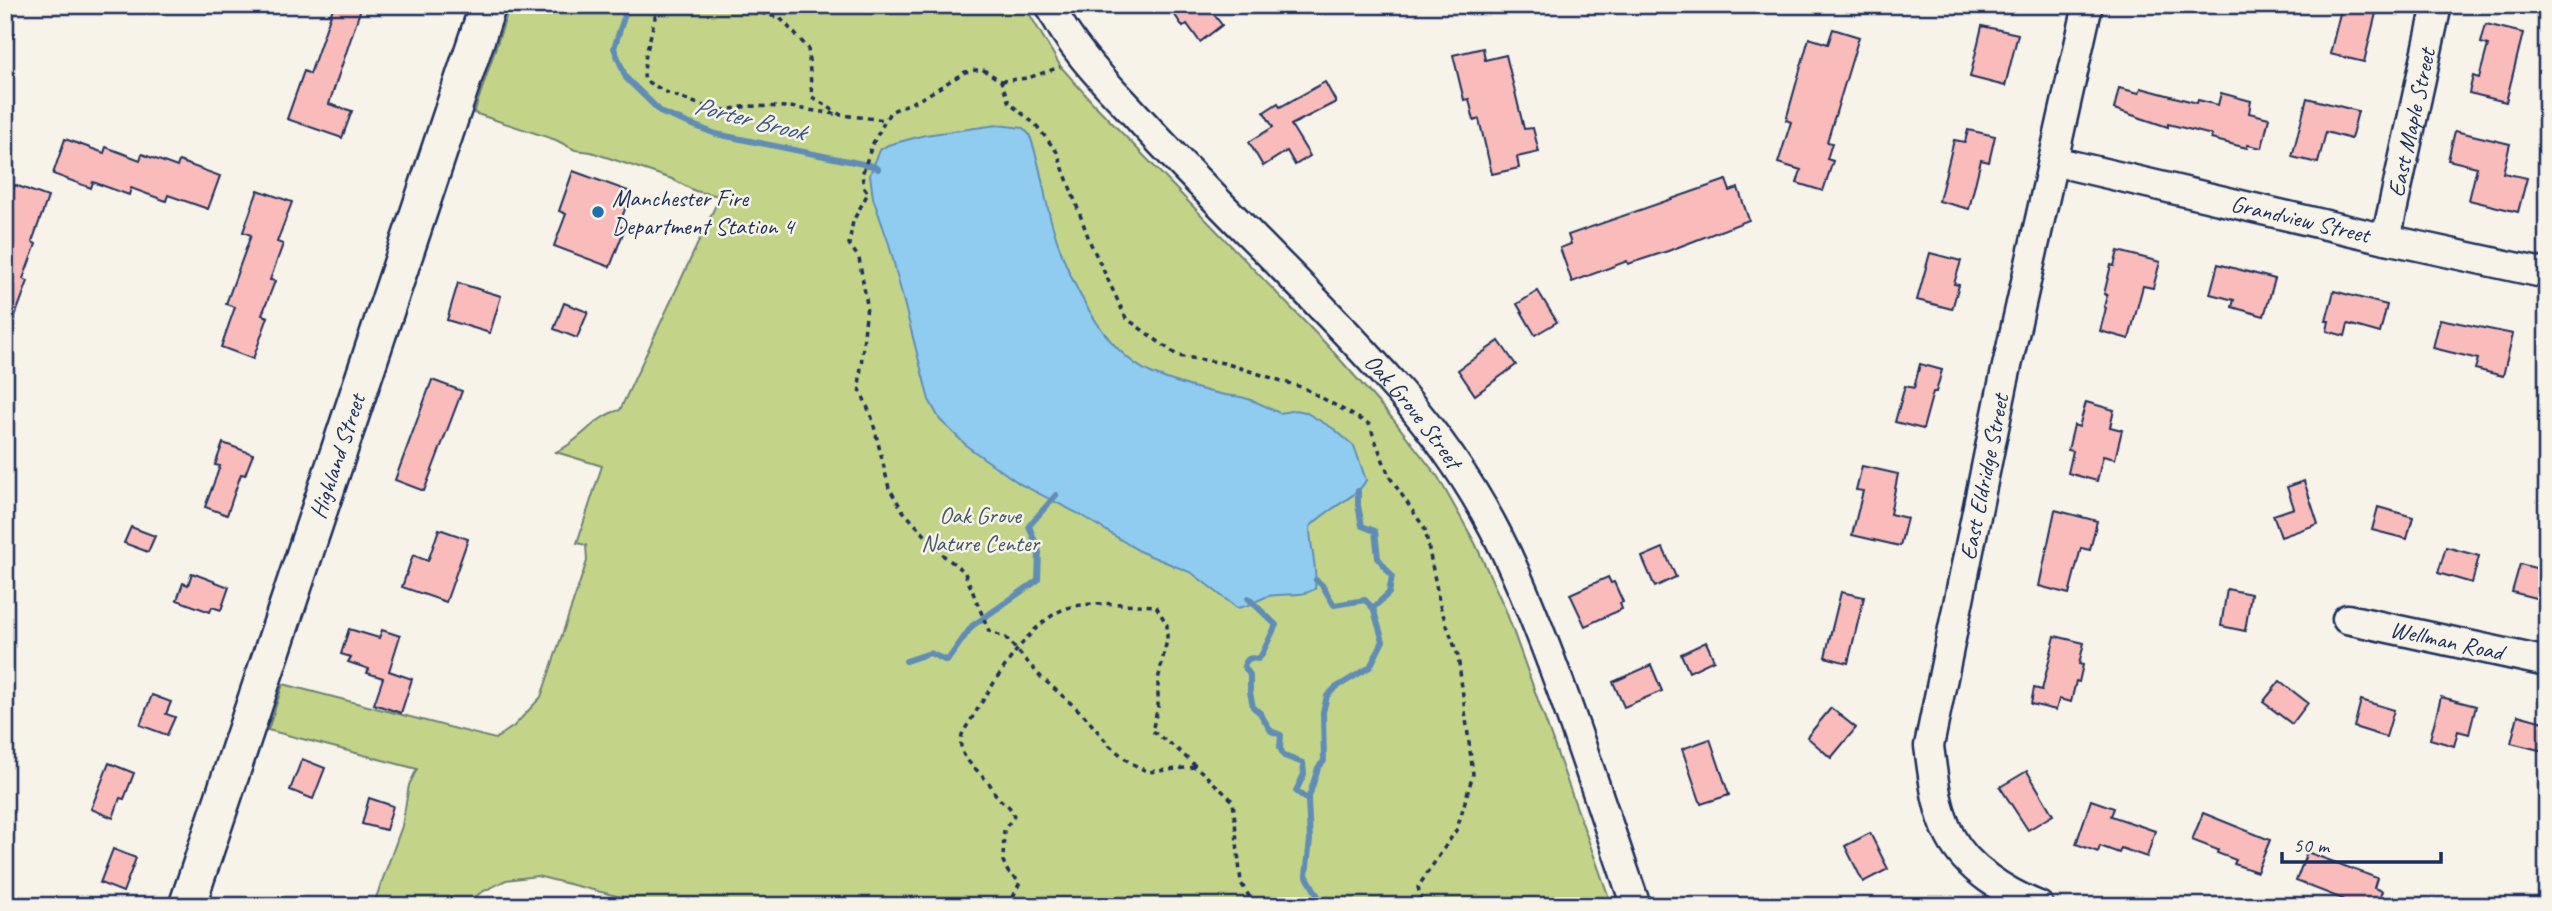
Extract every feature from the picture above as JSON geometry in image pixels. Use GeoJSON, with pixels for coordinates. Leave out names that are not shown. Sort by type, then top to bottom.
{"type":"FeatureCollection","features":[{"type":"Feature","properties":{"kind":"main road","name":"Highland Street"},"geometry":{"type":"LineString","coordinates":[[187,906],[488,5]]}},
{"type":"Feature","properties":{"kind":"street","name":"Oak Grove Street"},"geometry":{"type":"LineString","coordinates":[[1050,5],[1057,20],[1085,56],[1172,155],[1345,332],[1400,393],[1445,450],[1477,500],[1514,569],[1558,683],[1636,906]]}},
{"type":"Feature","properties":{"kind":"street","name":"East Eldridge Street"},"geometry":{"type":"LineString","coordinates":[[2039,906],[1995,883],[1967,859],[1950,836],[1937,797],[1929,746],[2003,384],[2088,5]]}},
{"type":"Feature","properties":{"kind":"street","name":"East Maple Street"},"geometry":{"type":"LineString","coordinates":[[2386,239],[2437,5]]}},
{"type":"Feature","properties":{"kind":"street","name":"Grandview Street"},"geometry":{"type":"LineString","coordinates":[[2053,160],[2547,274]]}},
{"type":"Feature","properties":{"kind":"street","name":"Wellman Road"},"geometry":{"type":"LineString","coordinates":[[2347,619],[2547,662]]}},
{"type":"Feature","properties":{"kind":"path"},"geometry":{"type":"LineString","coordinates":[[658,5],[645,59],[644,80],[668,93],[718,111],[749,106],[790,107],[886,120]]}},
{"type":"Feature","properties":{"kind":"path"},"geometry":{"type":"LineString","coordinates":[[743,5],[750,10],[780,18],[808,48],[812,97],[841,115]]}},
{"type":"Feature","properties":{"kind":"path"},"geometry":{"type":"LineString","coordinates":[[1001,81],[1028,78],[1085,56]]}},
{"type":"Feature","properties":{"kind":"path"},"geometry":{"type":"LineString","coordinates":[[1195,767],[1148,772],[1129,762],[1109,746],[1083,714],[1015,650],[1006,638],[989,631],[964,571],[944,556],[903,511],[889,488],[872,418],[859,387],[867,305],[859,258],[849,244],[853,222],[869,193],[864,187],[862,176],[890,112],[924,97],[965,72],[982,69],[1001,81],[1009,103],[1036,125],[1057,152],[1090,242],[1126,318],[1178,356],[1224,363],[1304,388],[1368,424],[1389,476],[1425,529],[1440,606],[1458,656],[1473,774],[1457,829],[1418,887],[1422,906]]}},
{"type":"Feature","properties":{"kind":"path"},"geometry":{"type":"LineString","coordinates":[[1009,906],[1020,882],[1008,872],[1003,860],[1004,830],[1014,816],[1010,806],[998,799],[990,784],[963,755],[959,744],[963,732],[1015,650],[1060,611],[1108,604],[1156,606],[1167,625],[1167,640],[1158,680],[1158,706],[1152,731],[1176,748],[1233,801],[1241,883],[1249,896],[1248,906]]}},
{"type":"Feature","properties":{"kind":"green space","name":"Oak Grove Nature Center"},"geometry":{"type":"Polygon","coordinates":[[[510,5],[1024,5],[1061,67],[1328,346],[1392,418],[1438,477],[1475,543],[1506,611],[1612,906],[657,906],[537,876],[506,880],[480,893],[465,906],[373,906],[402,826],[409,785],[417,769],[268,730],[283,684],[495,739],[514,726],[541,697],[587,561],[586,545],[577,543],[602,466],[556,452],[565,448],[602,418],[620,410],[720,196],[695,191],[672,179],[591,152],[575,150],[556,140],[474,113],[510,5]]]}},
{"type":"Feature","properties":{"kind":"water"},"geometry":{"type":"Polygon","coordinates":[[[997,125],[1023,128],[1029,134],[1056,238],[1075,284],[1101,328],[1134,363],[1153,374],[1207,391],[1246,398],[1280,413],[1296,410],[1305,412],[1334,429],[1354,446],[1366,480],[1356,492],[1310,527],[1315,589],[1304,593],[1269,596],[1237,608],[1192,573],[1141,552],[1079,514],[1020,484],[968,447],[940,420],[929,400],[889,244],[873,198],[870,174],[880,150],[888,145],[925,135],[997,125]]]}},
{"type":"Feature","properties":{"kind":"building"},"geometry":{"type":"Polygon","coordinates":[[[334,5],[361,8],[329,104],[352,111],[342,138],[287,119],[304,71],[310,74],[334,5]]]}},
{"type":"Feature","properties":{"kind":"building"},"geometry":{"type":"Polygon","coordinates":[[[1168,5],[1213,5],[1209,8],[1222,25],[1200,42],[1187,24],[1183,27],[1168,5]]]}},
{"type":"Feature","properties":{"kind":"building"},"geometry":{"type":"Polygon","coordinates":[[[2342,5],[2378,5],[2364,62],[2330,54],[2342,5]]]}},
{"type":"Feature","properties":{"kind":"building"},"geometry":{"type":"Polygon","coordinates":[[[2486,24],[2523,33],[2506,102],[2469,93],[2473,76],[2479,78],[2488,45],[2481,43],[2486,24]]]}},
{"type":"Feature","properties":{"kind":"building"},"geometry":{"type":"Polygon","coordinates":[[[1982,26],[2018,34],[2005,86],[1970,77],[1982,26]]]}},
{"type":"Feature","properties":{"kind":"building"},"geometry":{"type":"Polygon","coordinates":[[[1833,29],[1859,37],[1827,142],[1832,143],[1827,159],[1833,161],[1823,191],[1797,183],[1801,170],[1778,163],[1791,122],[1786,120],[1809,38],[1828,44],[1833,29]]]}},
{"type":"Feature","properties":{"kind":"building"},"geometry":{"type":"Polygon","coordinates":[[[1483,48],[1485,60],[1506,55],[1524,129],[1533,128],[1539,152],[1517,157],[1519,168],[1492,174],[1479,119],[1474,121],[1469,99],[1464,100],[1453,55],[1483,48]]]}},
{"type":"Feature","properties":{"kind":"building"},"geometry":{"type":"Polygon","coordinates":[[[1325,82],[1336,102],[1291,125],[1310,156],[1295,165],[1287,151],[1263,166],[1249,142],[1273,127],[1264,112],[1278,103],[1280,107],[1325,82]]]}},
{"type":"Feature","properties":{"kind":"building"},"geometry":{"type":"Polygon","coordinates":[[[2119,88],[2139,93],[2141,88],[2197,103],[2198,100],[2218,105],[2221,93],[2251,101],[2249,113],[2269,118],[2262,148],[2248,145],[2247,148],[2211,139],[2212,135],[2168,124],[2168,127],[2114,109],[2119,88]]]}},
{"type":"Feature","properties":{"kind":"building"},"geometry":{"type":"Polygon","coordinates":[[[2307,98],[2358,111],[2351,139],[2326,132],[2318,163],[2292,157],[2307,98]]]}},
{"type":"Feature","properties":{"kind":"building"},"geometry":{"type":"Polygon","coordinates":[[[1968,130],[1995,136],[1989,162],[1981,160],[1969,209],[1939,201],[1954,140],[1965,142],[1968,130]]]}},
{"type":"Feature","properties":{"kind":"building"},"geometry":{"type":"Polygon","coordinates":[[[2455,131],[2510,144],[2503,173],[2527,178],[2518,212],[2469,200],[2477,167],[2448,160],[2455,131]]]}},
{"type":"Feature","properties":{"kind":"building"},"geometry":{"type":"Polygon","coordinates":[[[65,139],[104,153],[106,147],[140,160],[142,154],[177,167],[179,161],[220,176],[208,209],[168,195],[166,201],[131,188],[129,195],[93,182],[91,188],[53,174],[65,139]]]}},
{"type":"Feature","properties":{"kind":"building"},"geometry":{"type":"Polygon","coordinates":[[[573,171],[631,192],[619,226],[625,228],[610,267],[554,246],[566,214],[559,211],[573,171]]]}},
{"type":"Feature","properties":{"kind":"building"},"geometry":{"type":"Polygon","coordinates":[[[1726,180],[1730,191],[1738,188],[1749,220],[1668,251],[1628,264],[1627,261],[1572,282],[1560,248],[1571,244],[1568,235],[1726,180]]]}},
{"type":"Feature","properties":{"kind":"building"},"geometry":{"type":"Polygon","coordinates":[[[15,185],[48,197],[32,242],[36,244],[23,279],[28,281],[5,338],[5,211],[15,185]]]}},
{"type":"Feature","properties":{"kind":"building"},"geometry":{"type":"Polygon","coordinates":[[[258,190],[292,202],[277,242],[283,244],[270,280],[275,281],[262,315],[268,317],[253,359],[221,347],[235,307],[226,304],[251,235],[243,232],[258,190]]]}},
{"type":"Feature","properties":{"kind":"building"},"geometry":{"type":"Polygon","coordinates":[[[2118,251],[2160,262],[2153,288],[2143,286],[2129,339],[2100,331],[2106,308],[2107,295],[2104,294],[2111,265],[2114,266],[2118,251]]]}},
{"type":"Feature","properties":{"kind":"building"},"geometry":{"type":"Polygon","coordinates":[[[1930,253],[1961,261],[1954,284],[1959,285],[1952,309],[1917,300],[1930,253]]]}},
{"type":"Feature","properties":{"kind":"building"},"geometry":{"type":"Polygon","coordinates":[[[2218,264],[2275,279],[2264,316],[2232,307],[2234,300],[2210,294],[2218,264]]]}},
{"type":"Feature","properties":{"kind":"building"},"geometry":{"type":"Polygon","coordinates":[[[458,283],[501,296],[490,333],[447,320],[458,283]]]}},
{"type":"Feature","properties":{"kind":"building"},"geometry":{"type":"Polygon","coordinates":[[[1538,291],[1557,322],[1535,335],[1517,304],[1538,291]]]}},
{"type":"Feature","properties":{"kind":"building"},"geometry":{"type":"Polygon","coordinates":[[[2334,291],[2387,305],[2380,333],[2348,324],[2345,336],[2327,331],[2329,321],[2326,321],[2334,291]]]}},
{"type":"Feature","properties":{"kind":"building"},"geometry":{"type":"Polygon","coordinates":[[[564,303],[588,312],[577,338],[554,329],[564,303]]]}},
{"type":"Feature","properties":{"kind":"building"},"geometry":{"type":"Polygon","coordinates":[[[2440,319],[2513,334],[2503,376],[2475,369],[2478,359],[2433,348],[2440,319]]]}},
{"type":"Feature","properties":{"kind":"building"},"geometry":{"type":"Polygon","coordinates":[[[1499,341],[1516,365],[1475,395],[1458,370],[1499,341]]]}},
{"type":"Feature","properties":{"kind":"building"},"geometry":{"type":"Polygon","coordinates":[[[1920,364],[1942,370],[1923,429],[1895,422],[1905,386],[1914,388],[1920,364]]]}},
{"type":"Feature","properties":{"kind":"building"},"geometry":{"type":"Polygon","coordinates":[[[432,380],[462,391],[424,491],[395,480],[432,380]]]}},
{"type":"Feature","properties":{"kind":"building"},"geometry":{"type":"Polygon","coordinates":[[[2086,402],[2114,410],[2110,427],[2122,430],[2115,459],[2103,456],[2097,481],[2068,473],[2073,451],[2068,450],[2074,425],[2079,427],[2086,402]]]}},
{"type":"Feature","properties":{"kind":"building"},"geometry":{"type":"Polygon","coordinates":[[[223,443],[253,454],[245,475],[241,474],[227,515],[205,507],[220,466],[215,465],[223,443]]]}},
{"type":"Feature","properties":{"kind":"building"},"geometry":{"type":"Polygon","coordinates":[[[1862,466],[1898,474],[1890,514],[1907,518],[1900,546],[1852,535],[1863,491],[1856,490],[1862,466]]]}},
{"type":"Feature","properties":{"kind":"building"},"geometry":{"type":"Polygon","coordinates":[[[2304,481],[2318,524],[2281,537],[2273,515],[2294,508],[2287,487],[2304,481]]]}},
{"type":"Feature","properties":{"kind":"building"},"geometry":{"type":"Polygon","coordinates":[[[2378,507],[2413,517],[2407,539],[2372,530],[2378,507]]]}},
{"type":"Feature","properties":{"kind":"building"},"geometry":{"type":"Polygon","coordinates":[[[2055,510],[2097,521],[2090,550],[2081,548],[2069,594],[2039,586],[2055,510]]]}},
{"type":"Feature","properties":{"kind":"building"},"geometry":{"type":"Polygon","coordinates":[[[131,527],[155,536],[148,552],[124,543],[131,527]]]}},
{"type":"Feature","properties":{"kind":"building"},"geometry":{"type":"Polygon","coordinates":[[[439,529],[468,539],[446,602],[402,587],[413,555],[428,561],[439,529]]]}},
{"type":"Feature","properties":{"kind":"building"},"geometry":{"type":"Polygon","coordinates":[[[2446,547],[2479,556],[2472,583],[2438,573],[2446,547]]]}},
{"type":"Feature","properties":{"kind":"building"},"geometry":{"type":"Polygon","coordinates":[[[1663,548],[1676,577],[1655,587],[1642,557],[1663,548]]]}},
{"type":"Feature","properties":{"kind":"building"},"geometry":{"type":"Polygon","coordinates":[[[2520,564],[2547,571],[2547,601],[2512,592],[2520,564]]]}},
{"type":"Feature","properties":{"kind":"building"},"geometry":{"type":"Polygon","coordinates":[[[192,573],[229,587],[221,610],[212,607],[210,612],[177,600],[183,583],[188,585],[192,573]]]}},
{"type":"Feature","properties":{"kind":"building"},"geometry":{"type":"Polygon","coordinates":[[[1608,577],[1611,583],[1614,582],[1623,602],[1620,603],[1622,609],[1585,626],[1570,594],[1608,577]]]}},
{"type":"Feature","properties":{"kind":"building"},"geometry":{"type":"Polygon","coordinates":[[[2227,589],[2251,594],[2245,631],[2221,626],[2227,589]]]}},
{"type":"Feature","properties":{"kind":"building"},"geometry":{"type":"Polygon","coordinates":[[[1841,592],[1864,597],[1848,663],[1825,657],[1841,592]]]}},
{"type":"Feature","properties":{"kind":"building"},"geometry":{"type":"Polygon","coordinates":[[[349,629],[379,638],[382,630],[400,636],[389,671],[412,679],[401,713],[374,704],[383,678],[367,673],[369,669],[348,662],[351,657],[341,654],[349,629]]]}},
{"type":"Feature","properties":{"kind":"building"},"geometry":{"type":"Polygon","coordinates":[[[2055,636],[2084,643],[2079,664],[2083,665],[2071,702],[2059,699],[2056,710],[2031,704],[2034,688],[2042,690],[2055,636]]]}},
{"type":"Feature","properties":{"kind":"building"},"geometry":{"type":"Polygon","coordinates":[[[1706,642],[1714,660],[1689,672],[1681,654],[1706,642]]]}},
{"type":"Feature","properties":{"kind":"building"},"geometry":{"type":"Polygon","coordinates":[[[1651,665],[1662,691],[1624,707],[1613,682],[1651,665]]]}},
{"type":"Feature","properties":{"kind":"building"},"geometry":{"type":"Polygon","coordinates":[[[2280,681],[2308,703],[2292,724],[2263,702],[2280,681]]]}},
{"type":"Feature","properties":{"kind":"building"},"geometry":{"type":"Polygon","coordinates":[[[152,695],[171,702],[166,714],[175,717],[167,735],[140,725],[152,695]]]}},
{"type":"Feature","properties":{"kind":"building"},"geometry":{"type":"Polygon","coordinates":[[[2441,697],[2476,706],[2469,734],[2458,731],[2454,746],[2430,739],[2441,697]]]}},
{"type":"Feature","properties":{"kind":"building"},"geometry":{"type":"Polygon","coordinates":[[[2361,700],[2394,710],[2386,737],[2354,727],[2361,700]]]}},
{"type":"Feature","properties":{"kind":"building"},"geometry":{"type":"Polygon","coordinates":[[[1831,708],[1856,728],[1831,758],[1807,737],[1831,708]]]}},
{"type":"Feature","properties":{"kind":"building"},"geometry":{"type":"Polygon","coordinates":[[[2518,715],[2547,723],[2547,752],[2511,743],[2518,715]]]}},
{"type":"Feature","properties":{"kind":"building"},"geometry":{"type":"Polygon","coordinates":[[[1710,739],[1729,795],[1701,804],[1682,749],[1710,739]]]}},
{"type":"Feature","properties":{"kind":"building"},"geometry":{"type":"Polygon","coordinates":[[[302,759],[325,768],[313,799],[290,790],[302,759]]]}},
{"type":"Feature","properties":{"kind":"building"},"geometry":{"type":"Polygon","coordinates":[[[109,763],[134,773],[124,799],[120,798],[113,818],[91,809],[109,763]]]}},
{"type":"Feature","properties":{"kind":"building"},"geometry":{"type":"Polygon","coordinates":[[[2027,771],[2053,815],[2028,830],[2000,787],[2027,771]]]}},
{"type":"Feature","properties":{"kind":"building"},"geometry":{"type":"Polygon","coordinates":[[[369,798],[393,806],[386,830],[362,824],[369,798]]]}},
{"type":"Feature","properties":{"kind":"building"},"geometry":{"type":"Polygon","coordinates":[[[2091,800],[2114,808],[2111,816],[2155,831],[2147,857],[2121,848],[2119,853],[2100,846],[2098,852],[2076,844],[2091,800]]]}},
{"type":"Feature","properties":{"kind":"building"},"geometry":{"type":"Polygon","coordinates":[[[2203,813],[2270,840],[2257,872],[2234,864],[2236,860],[2192,840],[2203,813]]]}},
{"type":"Feature","properties":{"kind":"building"},"geometry":{"type":"Polygon","coordinates":[[[1870,833],[1888,869],[1863,882],[1845,846],[1870,833]]]}},
{"type":"Feature","properties":{"kind":"building"},"geometry":{"type":"Polygon","coordinates":[[[113,849],[136,858],[123,892],[100,883],[113,849]]]}},
{"type":"Feature","properties":{"kind":"building"},"geometry":{"type":"Polygon","coordinates":[[[2307,852],[2377,878],[2374,888],[2382,891],[2377,906],[2352,906],[2342,902],[2343,899],[2296,881],[2307,852]]]}},
{"type":"Feature","properties":{"kind":"waterway","name":"Porter Brook"},"geometry":{"type":"LineString","coordinates":[[628,5],[614,48],[626,78],[662,113],[716,134],[878,169]]}},
{"type":"Feature","properties":{"kind":"waterway"},"geometry":{"type":"LineString","coordinates":[[1358,491],[1362,526],[1375,531],[1378,558],[1392,576],[1389,593],[1373,608]]}},
{"type":"Feature","properties":{"kind":"waterway"},"geometry":{"type":"LineString","coordinates":[[906,661],[930,653],[947,661],[972,626],[1038,580],[1039,552],[1029,526],[1056,495]]}},
{"type":"Feature","properties":{"kind":"waterway"},"geometry":{"type":"LineString","coordinates":[[1316,580],[1334,605],[1365,600],[1373,608],[1383,641],[1370,667],[1335,688],[1327,696],[1323,712],[1324,761],[1318,768],[1308,800],[1310,840],[1306,875],[1320,900],[1335,903],[1336,906]]}},
{"type":"Feature","properties":{"kind":"waterway"},"geometry":{"type":"LineString","coordinates":[[1248,598],[1276,625],[1261,656],[1258,659],[1249,659],[1244,666],[1250,675],[1253,707],[1271,731],[1281,735],[1280,748],[1284,756],[1303,763],[1304,774],[1296,791],[1308,800]]}},
{"type":"Feature","properties":{"kind":"place","name":"Manchester Fire Department Station 4"},"geometry":{"type":"Point","coordinates":[598,212]}}]}
